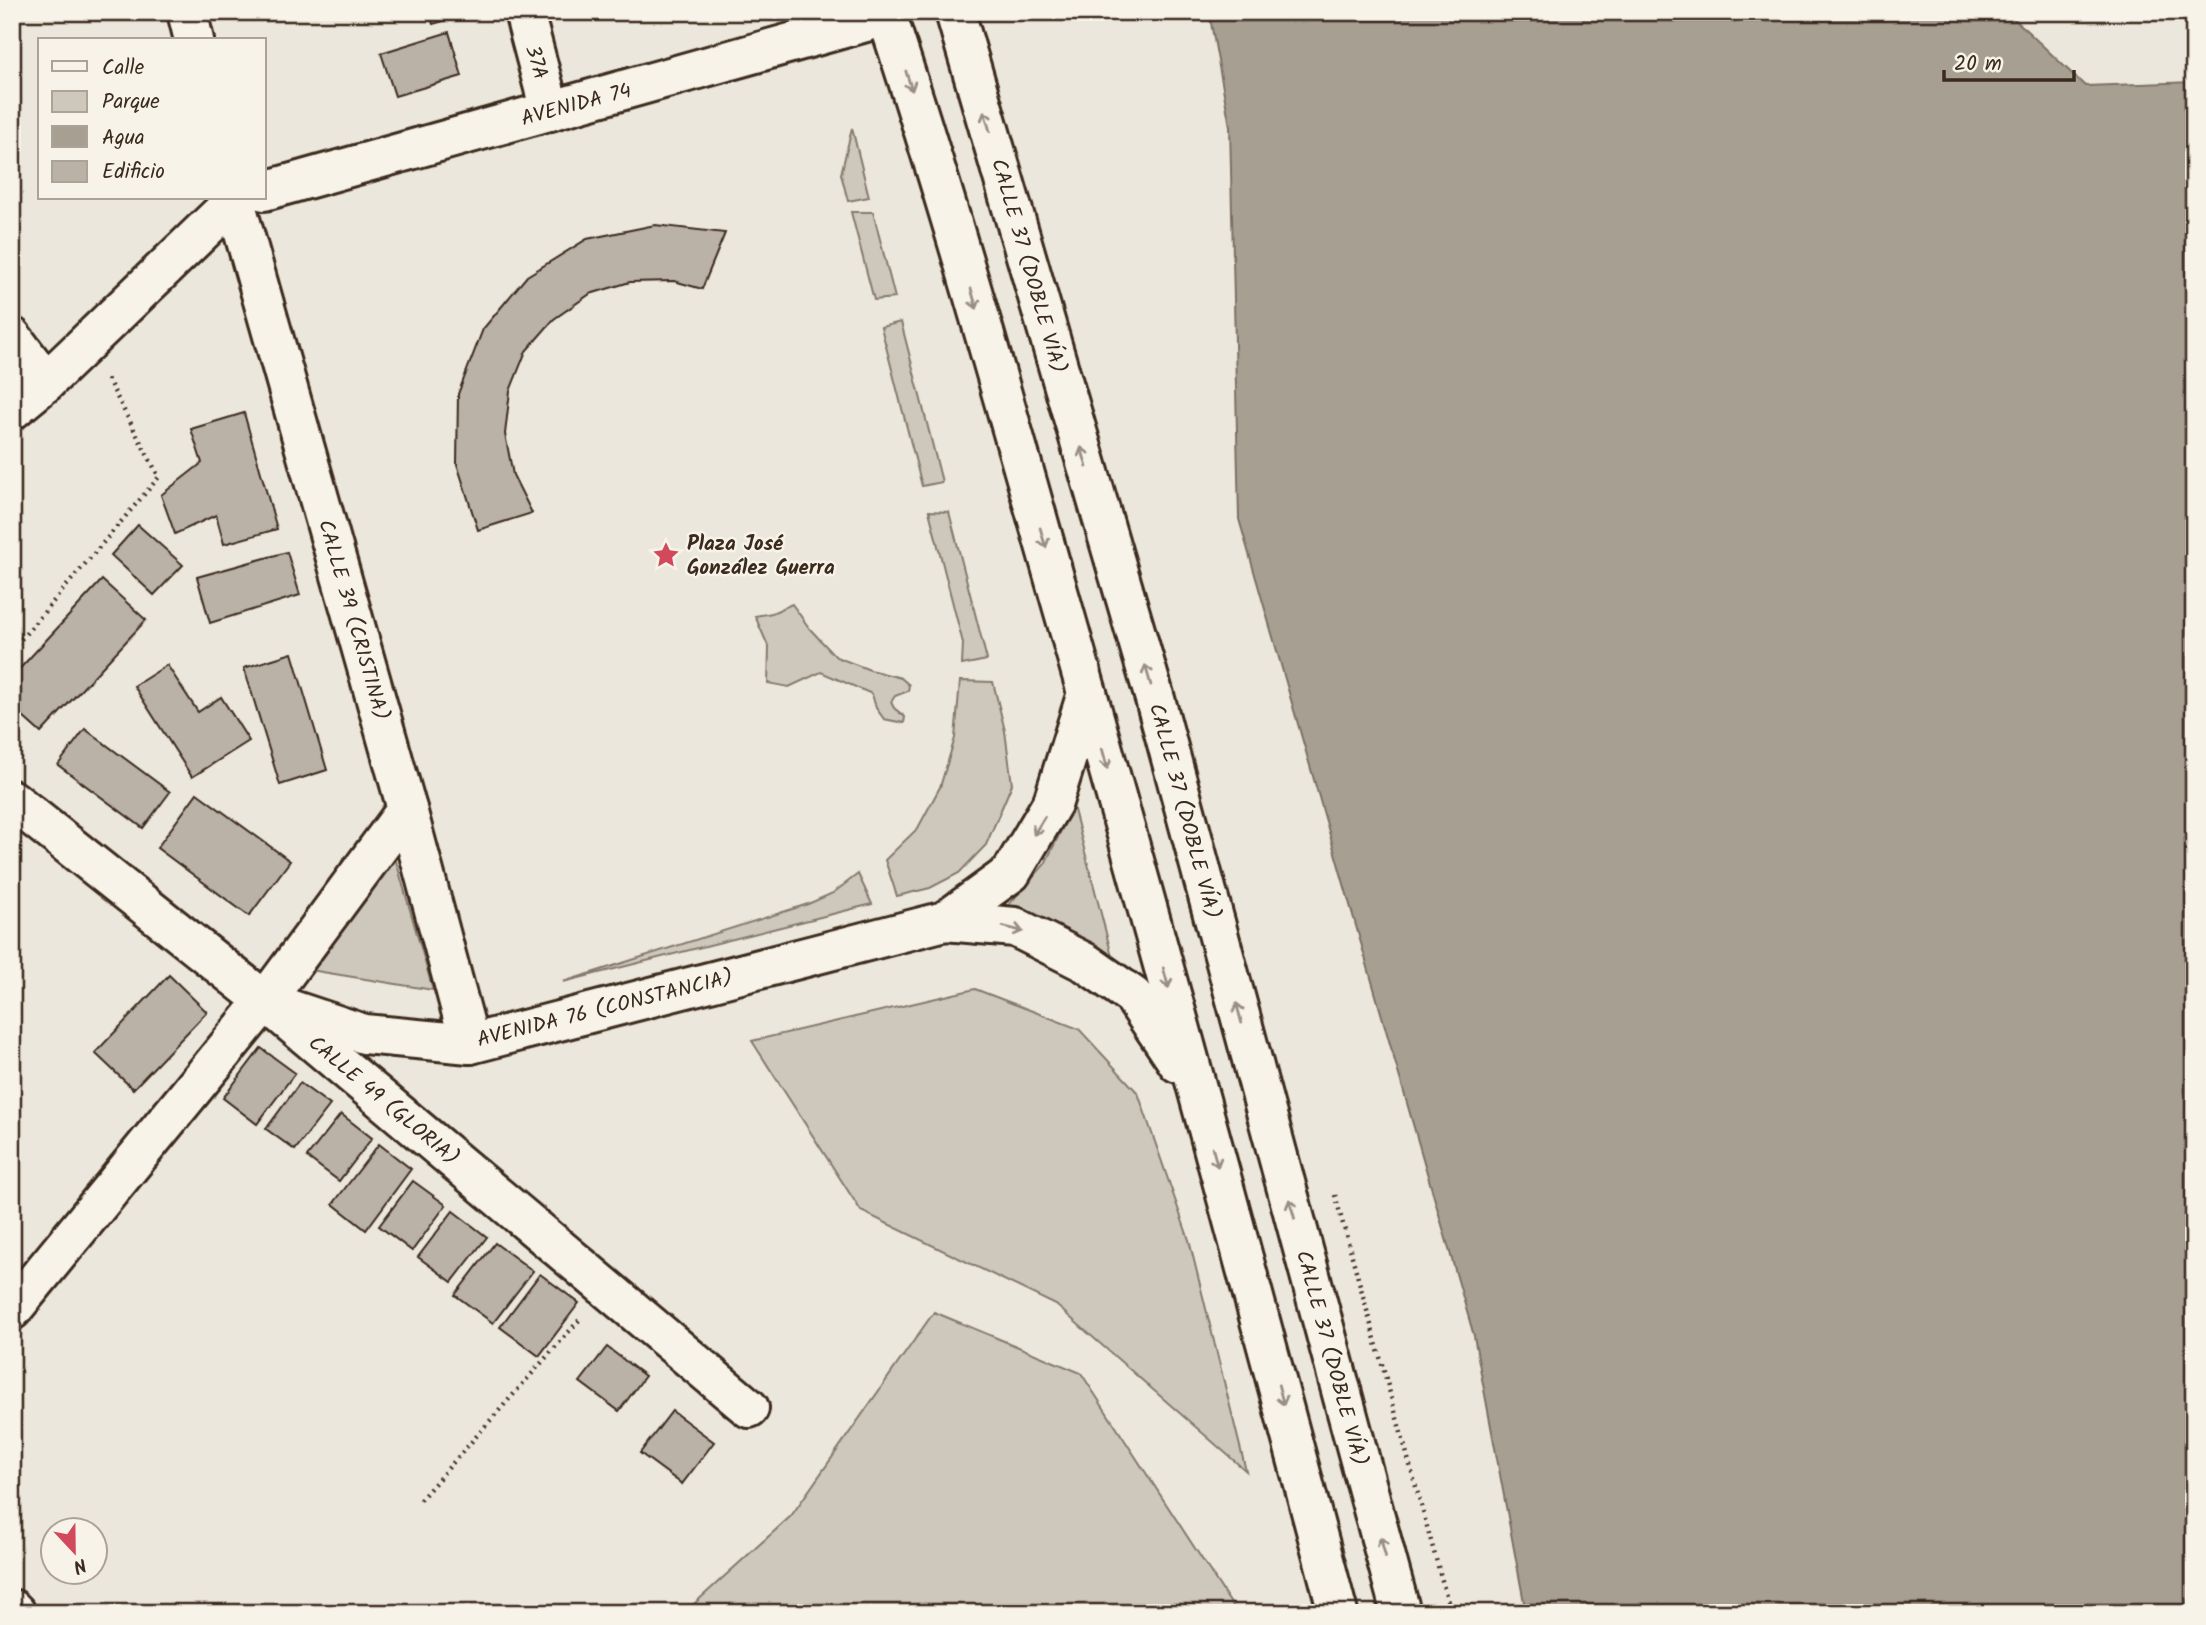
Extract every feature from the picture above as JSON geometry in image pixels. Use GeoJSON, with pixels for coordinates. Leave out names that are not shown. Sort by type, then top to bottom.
{"type":"FeatureCollection","features":[{"type":"Feature","properties":{"kind":"main road"},"geometry":{"type":"LineString","coordinates":[[187,12],[194,38]]}},
{"type":"Feature","properties":{"kind":"main road","name":"37A"},"geometry":{"type":"LineString","coordinates":[[524,12],[550,111]]}},
{"type":"Feature","properties":{"kind":"main road","name":"CALLE 37 (DOBLE VÍA)"},"geometry":{"type":"LineString","coordinates":[[955,12],[1155,699],[1401,1613]]}},
{"type":"Feature","properties":{"kind":"main road","name":"AVENIDA 74"},"geometry":{"type":"LineString","coordinates":[[266,190],[887,16],[932,153],[1087,693]]}},
{"type":"Feature","properties":{"kind":"main road"},"geometry":{"type":"LineString","coordinates":[[12,410],[46,382],[239,200]]}},
{"type":"Feature","properties":{"kind":"main road","name":"CALLE 39 (CRISTINA)"},"geometry":{"type":"LineString","coordinates":[[244,200],[470,1044]]}},
{"type":"Feature","properties":{"kind":"main road"},"geometry":{"type":"LineString","coordinates":[[12,337],[46,382]]}},
{"type":"Feature","properties":{"kind":"main road"},"geometry":{"type":"LineString","coordinates":[[945,921],[1011,873],[1053,802],[1087,693]]}},
{"type":"Feature","properties":{"kind":"main road"},"geometry":{"type":"LineString","coordinates":[[1087,693],[1338,1613]]}},
{"type":"Feature","properties":{"kind":"main road","name":"CALLE 49 (GLORIA)"},"geometry":{"type":"LineString","coordinates":[[12,800],[265,1001],[749,1408]]}},
{"type":"Feature","properties":{"kind":"main road"},"geometry":{"type":"LineString","coordinates":[[12,1310],[265,1001],[407,809]]}},
{"type":"Feature","properties":{"kind":"main road"},"geometry":{"type":"LineString","coordinates":[[945,921],[1015,927],[1086,963],[1133,996],[1197,1091]]}},
{"type":"Feature","properties":{"kind":"main road","name":"AVENIDA 76 (CONSTANCIA)"},"geometry":{"type":"LineString","coordinates":[[265,1001],[364,1034],[470,1044],[945,921]]}},
{"type":"Feature","properties":{"kind":"main road"},"geometry":{"type":"LineString","coordinates":[[12,1609],[16,1613]]}},
{"type":"Feature","properties":{"kind":"path"},"geometry":{"type":"LineString","coordinates":[[12,650],[159,477],[88,341]]}},
{"type":"Feature","properties":{"kind":"path"},"geometry":{"type":"LineString","coordinates":[[419,1500],[607,1288]]}},
{"type":"Feature","properties":{"kind":"green space"},"geometry":{"type":"Polygon","coordinates":[[[852,128],[869,197],[848,201],[841,174],[852,128]]]}},
{"type":"Feature","properties":{"kind":"green space"},"geometry":{"type":"Polygon","coordinates":[[[851,212],[873,212],[895,298],[874,300],[851,212]]]}},
{"type":"Feature","properties":{"kind":"green space"},"geometry":{"type":"Polygon","coordinates":[[[901,322],[942,482],[922,486],[881,327],[901,322]]]}},
{"type":"Feature","properties":{"kind":"green space"},"geometry":{"type":"Polygon","coordinates":[[[929,511],[949,512],[987,660],[962,665],[963,643],[929,511]]]}},
{"type":"Feature","properties":{"kind":"green space"},"geometry":{"type":"Polygon","coordinates":[[[792,604],[810,629],[836,657],[901,678],[909,685],[908,691],[895,696],[891,702],[905,717],[904,723],[884,719],[876,708],[872,694],[821,672],[789,687],[768,683],[769,648],[755,616],[772,613],[792,604]]]}},
{"type":"Feature","properties":{"kind":"green space"},"geometry":{"type":"Polygon","coordinates":[[[960,681],[993,682],[1005,731],[1012,784],[986,845],[959,873],[930,888],[897,896],[885,860],[918,828],[940,787],[955,738],[960,681]]]}},
{"type":"Feature","properties":{"kind":"green space"},"geometry":{"type":"Polygon","coordinates":[[[1073,806],[1112,956],[1069,932],[1004,910],[1045,864],[1073,806]]]}},
{"type":"Feature","properties":{"kind":"green space"},"geometry":{"type":"Polygon","coordinates":[[[394,854],[433,990],[310,970],[394,854]]]}},
{"type":"Feature","properties":{"kind":"green space"},"geometry":{"type":"Polygon","coordinates":[[[858,874],[872,904],[563,982],[808,904],[833,893],[858,874]]]}},
{"type":"Feature","properties":{"kind":"green space"},"geometry":{"type":"Polygon","coordinates":[[[975,989],[1079,1029],[1138,1093],[1189,1240],[1246,1471],[1056,1305],[861,1211],[752,1041],[975,989]]]}},
{"type":"Feature","properties":{"kind":"green space"},"geometry":{"type":"Polygon","coordinates":[[[934,1312],[1081,1373],[1237,1613],[684,1613],[791,1516],[934,1312]]]}},
{"type":"Feature","properties":{"kind":"water"},"geometry":{"type":"Polygon","coordinates":[[[1209,12],[2007,12],[2085,86],[2194,82],[2194,1613],[1526,1613],[1474,1336],[1239,519],[1230,126],[1209,12]]]}},
{"type":"Feature","properties":{"kind":"building"},"geometry":{"type":"Polygon","coordinates":[[[429,12],[468,12],[468,14],[433,24],[429,12]]]}},
{"type":"Feature","properties":{"kind":"building"},"geometry":{"type":"Polygon","coordinates":[[[555,12],[583,12],[557,20],[555,12]]]}},
{"type":"Feature","properties":{"kind":"building"},"geometry":{"type":"Polygon","coordinates":[[[449,32],[462,76],[395,96],[381,53],[449,32]]]}},
{"type":"Feature","properties":{"kind":"building"},"geometry":{"type":"Polygon","coordinates":[[[655,225],[725,233],[702,289],[674,281],[630,282],[590,294],[554,319],[526,351],[510,391],[505,434],[513,475],[532,513],[478,530],[457,464],[458,394],[483,329],[527,276],[587,239],[655,225]]]}},
{"type":"Feature","properties":{"kind":"building"},"geometry":{"type":"Polygon","coordinates":[[[244,413],[277,529],[224,544],[216,515],[175,534],[161,495],[202,463],[191,429],[244,413]]]}},
{"type":"Feature","properties":{"kind":"building"},"geometry":{"type":"Polygon","coordinates":[[[138,525],[183,565],[154,595],[111,555],[138,525]]]}},
{"type":"Feature","properties":{"kind":"building"},"geometry":{"type":"Polygon","coordinates":[[[287,552],[300,595],[210,623],[197,577],[287,552]]]}},
{"type":"Feature","properties":{"kind":"building"},"geometry":{"type":"Polygon","coordinates":[[[102,580],[146,620],[41,733],[12,707],[12,677],[102,580]]]}},
{"type":"Feature","properties":{"kind":"building"},"geometry":{"type":"Polygon","coordinates":[[[292,653],[327,770],[280,785],[244,668],[292,653]]]}},
{"type":"Feature","properties":{"kind":"building"},"geometry":{"type":"Polygon","coordinates":[[[167,665],[198,712],[221,697],[249,741],[192,777],[134,686],[167,665]]]}},
{"type":"Feature","properties":{"kind":"building"},"geometry":{"type":"Polygon","coordinates":[[[85,729],[170,792],[143,828],[58,765],[85,729]]]}},
{"type":"Feature","properties":{"kind":"building"},"geometry":{"type":"Polygon","coordinates":[[[197,793],[290,861],[249,916],[157,848],[197,793]]]}},
{"type":"Feature","properties":{"kind":"building"},"geometry":{"type":"Polygon","coordinates":[[[169,975],[207,1012],[133,1089],[95,1053],[169,975]]]}},
{"type":"Feature","properties":{"kind":"building"},"geometry":{"type":"Polygon","coordinates":[[[261,1048],[295,1073],[257,1124],[223,1098],[261,1048]]]}},
{"type":"Feature","properties":{"kind":"building"},"geometry":{"type":"Polygon","coordinates":[[[300,1083],[330,1105],[295,1150],[266,1129],[300,1083]]]}},
{"type":"Feature","properties":{"kind":"building"},"geometry":{"type":"Polygon","coordinates":[[[341,1114],[372,1138],[339,1181],[307,1157],[341,1114]]]}},
{"type":"Feature","properties":{"kind":"building"},"geometry":{"type":"Polygon","coordinates":[[[379,1144],[411,1169],[366,1230],[333,1204],[379,1144]]]}},
{"type":"Feature","properties":{"kind":"building"},"geometry":{"type":"Polygon","coordinates":[[[413,1181],[446,1205],[412,1251],[379,1226],[413,1181]]]}},
{"type":"Feature","properties":{"kind":"building"},"geometry":{"type":"Polygon","coordinates":[[[453,1211],[487,1237],[452,1282],[418,1257],[453,1211]]]}},
{"type":"Feature","properties":{"kind":"building"},"geometry":{"type":"Polygon","coordinates":[[[495,1243],[533,1271],[493,1323],[455,1295],[495,1243]]]}},
{"type":"Feature","properties":{"kind":"building"},"geometry":{"type":"Polygon","coordinates":[[[540,1274],[579,1303],[539,1356],[500,1327],[540,1274]]]}},
{"type":"Feature","properties":{"kind":"building"},"geometry":{"type":"Polygon","coordinates":[[[607,1347],[645,1376],[619,1411],[580,1382],[607,1347]]]}},
{"type":"Feature","properties":{"kind":"building"},"geometry":{"type":"Polygon","coordinates":[[[672,1411],[714,1442],[682,1484],[640,1453],[672,1411]]]}},
{"type":"Feature","properties":{"kind":"place","name":"Plaza José González Guerra"},"geometry":{"type":"Point","coordinates":[666,555]}}]}
